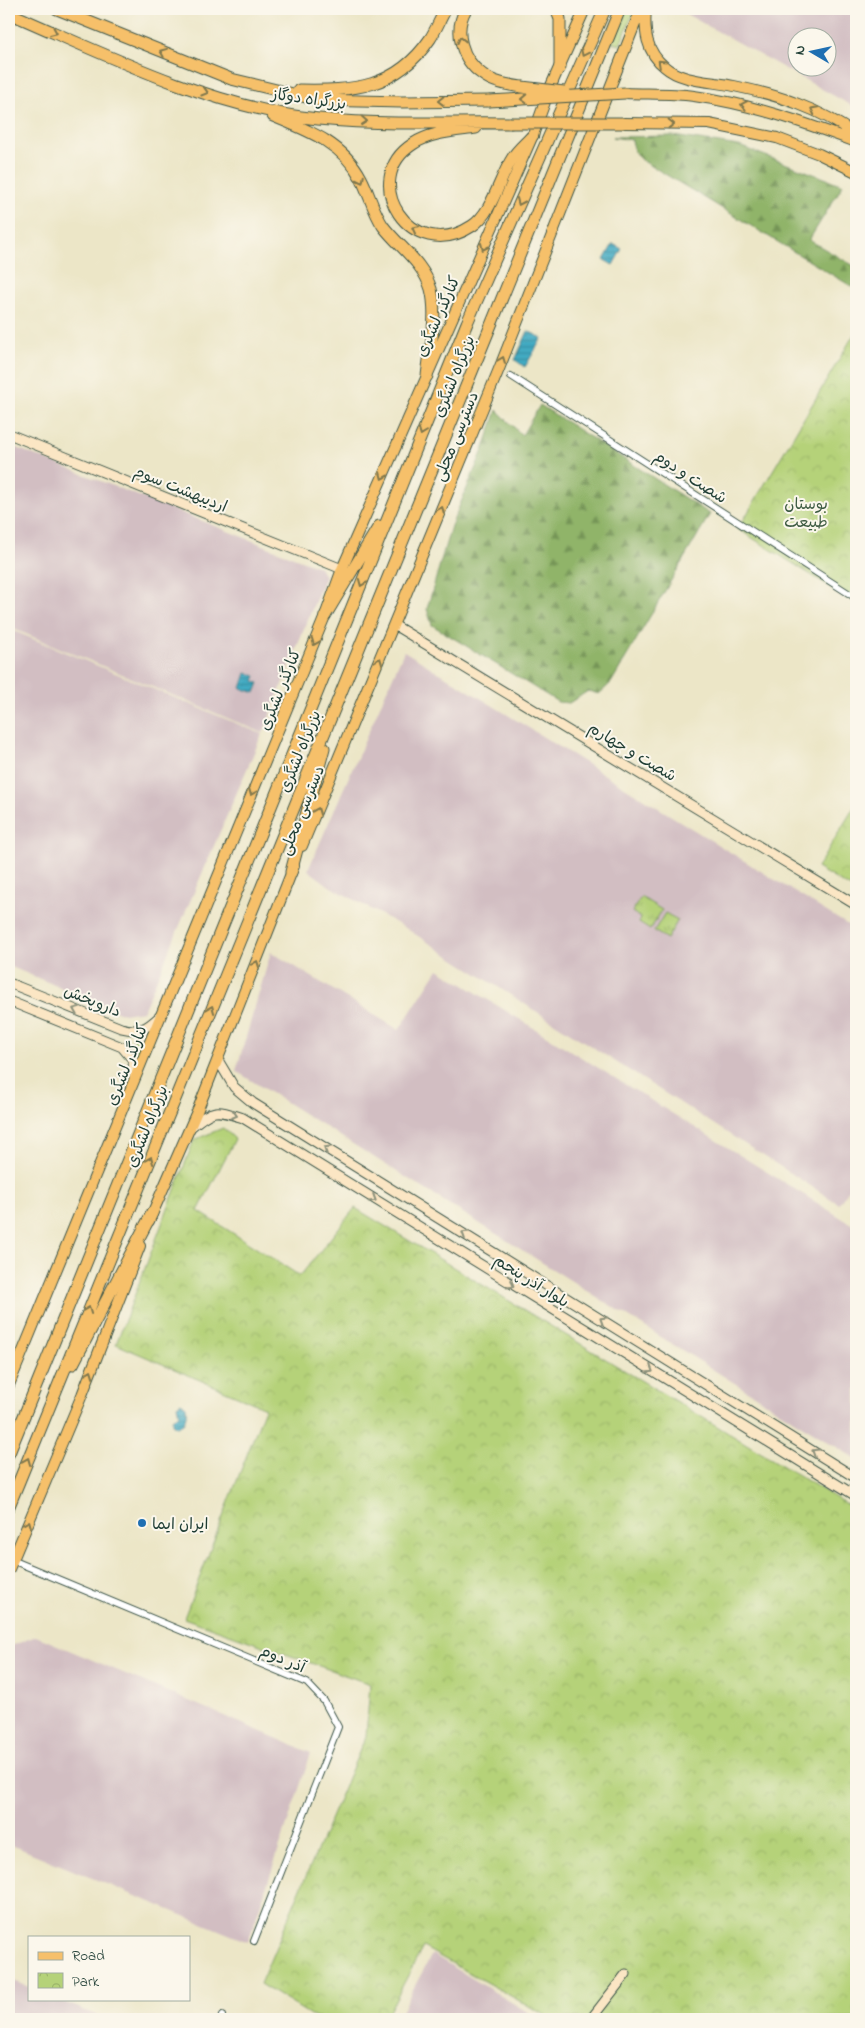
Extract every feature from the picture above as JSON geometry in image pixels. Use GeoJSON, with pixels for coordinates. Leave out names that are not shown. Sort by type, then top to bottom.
{"type":"FeatureCollection","features":[{"type":"Feature","properties":{"kind":"highway","name":"بزرگراه دوگاز"},"geometry":{"type":"LineString","coordinates":[[57,9],[231,79],[318,100],[401,102],[489,101],[625,93]]}},
{"type":"Feature","properties":{"kind":"highway"},"geometry":{"type":"LineString","coordinates":[[276,90],[340,91],[365,87],[391,76],[411,60],[429,40],[446,9]]}},
{"type":"Feature","properties":{"kind":"highway"},"geometry":{"type":"LineString","coordinates":[[466,9],[460,25],[459,37],[467,58],[482,74],[502,84],[593,95]]}},
{"type":"Feature","properties":{"kind":"highway"},"geometry":{"type":"LineString","coordinates":[[556,9],[560,19],[560,68]]}},
{"type":"Feature","properties":{"kind":"highway","name":"بزرگراه لشگری"},"geometry":{"type":"LineString","coordinates":[[9,1453],[467,323],[605,9]]}},
{"type":"Feature","properties":{"kind":"highway","name":"بزرگراه لشگری"},"geometry":{"type":"LineString","coordinates":[[9,1506],[620,9]]}},
{"type":"Feature","properties":{"kind":"highway","name":"بزرگراه دوگاز"},"geometry":{"type":"LineString","coordinates":[[9,13],[188,87],[251,106],[302,117],[370,122],[622,123]]}},
{"type":"Feature","properties":{"kind":"highway"},"geometry":{"type":"LineString","coordinates":[[251,106],[322,136],[344,155],[360,176],[376,214],[384,227],[422,270],[430,288],[434,307],[427,376]]}},
{"type":"Feature","properties":{"kind":"highway"},"geometry":{"type":"LineString","coordinates":[[510,123],[434,135],[413,144],[399,158],[391,176],[390,197],[398,216],[410,228],[440,237],[455,234],[473,225],[487,208],[513,157],[533,135]]}},
{"type":"Feature","properties":{"kind":"highway"},"geometry":{"type":"LineString","coordinates":[[325,616],[403,481]]}},
{"type":"Feature","properties":{"kind":"highway"},"geometry":{"type":"LineString","coordinates":[[291,872],[340,694]]}},
{"type":"Feature","properties":{"kind":"highway"},"geometry":{"type":"LineString","coordinates":[[51,1402],[93,1328],[152,1213]]}},
{"type":"Feature","properties":{"kind":"main road","name":"کنارگذر لشگری"},"geometry":{"type":"LineString","coordinates":[[9,1385],[133,1087],[205,905],[325,616],[342,569],[533,135],[585,9]]}},
{"type":"Feature","properties":{"kind":"main road","name":"دسترسی محلی"},"geometry":{"type":"LineString","coordinates":[[291,872],[502,360],[640,9]]}},
{"type":"Feature","properties":{"kind":"main road"},"geometry":{"type":"LineString","coordinates":[[646,9],[646,35],[652,54],[666,68],[679,75],[768,94],[803,104],[840,123],[856,135]]}},
{"type":"Feature","properties":{"kind":"main road"},"geometry":{"type":"LineString","coordinates":[[625,93],[692,96],[748,105],[804,122],[856,142]]}},
{"type":"Feature","properties":{"kind":"main road"},"geometry":{"type":"LineString","coordinates":[[622,123],[708,124],[778,138],[819,154],[856,172]]}},
{"type":"Feature","properties":{"kind":"main road"},"geometry":{"type":"LineString","coordinates":[[11,1565],[82,1395],[152,1213],[191,1127],[291,872]]}},
{"type":"Feature","properties":{"kind":"street","name":"شصت و دوم"},"geometry":{"type":"LineString","coordinates":[[511,376],[856,598]]}},
{"type":"Feature","properties":{"kind":"street","name":"اردیبهشت سوم"},"geometry":{"type":"LineString","coordinates":[[9,434],[342,569]]}},
{"type":"Feature","properties":{"kind":"street","name":"شصت و چهارم"},"geometry":{"type":"LineString","coordinates":[[394,625],[856,904]]}},
{"type":"Feature","properties":{"kind":"street","name":"داروپخش"},"geometry":{"type":"LineString","coordinates":[[9,982],[121,1028],[135,1031],[145,1030],[162,1014]]}},
{"type":"Feature","properties":{"kind":"street","name":"داروپخش"},"geometry":{"type":"LineString","coordinates":[[9,1001],[122,1047],[133,1060],[135,1070],[133,1087]]}},
{"type":"Feature","properties":{"kind":"street"},"geometry":{"type":"LineString","coordinates":[[113,1043],[122,1035],[121,1028]]}},
{"type":"Feature","properties":{"kind":"street","name":"بلوار آذر پنجم"},"geometry":{"type":"LineString","coordinates":[[218,1060],[234,1088],[253,1103],[856,1478]]}},
{"type":"Feature","properties":{"kind":"street","name":"بلوار آذر پنجم"},"geometry":{"type":"LineString","coordinates":[[191,1127],[209,1112],[224,1112],[243,1118],[856,1496]]}},
{"type":"Feature","properties":{"kind":"street","name":"آذر دوم"},"geometry":{"type":"LineString","coordinates":[[11,1565],[307,1683],[324,1701],[338,1727],[254,1941]]}},
{"type":"Feature","properties":{"kind":"street"},"geometry":{"type":"LineString","coordinates":[[592,2019],[626,1974]]}},
{"type":"Feature","properties":{"kind":"shaded area"},"geometry":{"type":"Polygon","coordinates":[[[677,9],[856,9],[856,108],[802,78],[838,78],[838,28],[788,28],[788,70],[677,9]]]}},
{"type":"Feature","properties":{"kind":"shaded area"},"geometry":{"type":"Polygon","coordinates":[[[9,445],[319,567],[325,576],[263,733],[9,627],[9,445]]]}},
{"type":"Feature","properties":{"kind":"shaded area"},"geometry":{"type":"Polygon","coordinates":[[[9,629],[262,734],[143,1011],[124,1014],[9,966],[9,629]]]}},
{"type":"Feature","properties":{"kind":"shaded area"},"geometry":{"type":"Polygon","coordinates":[[[404,651],[856,930],[856,1178],[839,1204],[407,929],[331,887],[308,870],[404,651]]]}},
{"type":"Feature","properties":{"kind":"shaded area"},"geometry":{"type":"Polygon","coordinates":[[[271,952],[399,1030],[438,969],[856,1227],[856,1459],[236,1071],[271,952]]]}},
{"type":"Feature","properties":{"kind":"shaded area"},"geometry":{"type":"Polygon","coordinates":[[[36,1636],[311,1753],[248,1942],[9,1844],[9,1647],[36,1636]]]}},
{"type":"Feature","properties":{"kind":"shaded area"},"geometry":{"type":"Polygon","coordinates":[[[432,1954],[539,2019],[397,2019],[432,1954]]]}},
{"type":"Feature","properties":{"kind":"shaded area"},"geometry":{"type":"Polygon","coordinates":[[[9,1979],[28,1987],[28,2000],[59,2000],[105,2019],[9,2019],[9,1979]]]}},
{"type":"Feature","properties":{"kind":"green space"},"geometry":{"type":"Polygon","coordinates":[[[626,9],[635,9],[620,45],[612,43],[626,9]]]}},
{"type":"Feature","properties":{"kind":"green space"},"geometry":{"type":"Polygon","coordinates":[[[673,136],[739,146],[843,185],[809,240],[856,267],[856,289],[640,159],[634,150],[632,140],[613,137],[673,136]]]}},
{"type":"Feature","properties":{"kind":"green space","name":"بوستان طبیعت"},"geometry":{"type":"Polygon","coordinates":[[[856,331],[856,603],[738,529],[856,331]]]}},
{"type":"Feature","properties":{"kind":"green space"},"geometry":{"type":"Polygon","coordinates":[[[540,405],[710,514],[611,683],[599,694],[588,691],[569,703],[558,702],[432,625],[427,609],[451,526],[484,448],[497,410],[522,435],[540,405]]]}},
{"type":"Feature","properties":{"kind":"green space"},"geometry":{"type":"Polygon","coordinates":[[[856,804],[856,891],[817,868],[856,804]]]}},
{"type":"Feature","properties":{"kind":"green space"},"geometry":{"type":"Polygon","coordinates":[[[641,897],[662,910],[650,930],[639,923],[641,918],[632,912],[641,897]]]}},
{"type":"Feature","properties":{"kind":"green space"},"geometry":{"type":"Polygon","coordinates":[[[665,913],[678,920],[667,939],[654,931],[665,913]]]}},
{"type":"Feature","properties":{"kind":"green space"},"geometry":{"type":"Polygon","coordinates":[[[147,1036],[138,1057],[129,1048],[134,1042],[133,1038],[141,1039],[147,1036]]]}},
{"type":"Feature","properties":{"kind":"green space"},"geometry":{"type":"Polygon","coordinates":[[[223,1128],[235,1139],[198,1211],[300,1276],[355,1208],[856,1510],[856,2019],[552,2019],[423,1947],[385,2019],[317,2019],[260,1984],[366,1736],[370,1684],[184,1618],[265,1408],[116,1344],[194,1140],[223,1128]]]}},
{"type":"Feature","properties":{"kind":"water"},"geometry":{"type":"Polygon","coordinates":[[[613,244],[622,249],[613,265],[604,260],[613,244]]]}},
{"type":"Feature","properties":{"kind":"water"},"geometry":{"type":"Polygon","coordinates":[[[528,331],[542,338],[525,367],[515,360],[528,331]]]}},
{"type":"Feature","properties":{"kind":"water"},"geometry":{"type":"Polygon","coordinates":[[[246,673],[256,676],[254,681],[259,683],[255,693],[241,688],[246,673]]]}},
{"type":"Feature","properties":{"kind":"water"},"geometry":{"type":"Polygon","coordinates":[[[181,1402],[186,1406],[186,1416],[184,1422],[177,1427],[172,1424],[172,1419],[179,1414],[177,1405],[181,1402]]]}},
{"type":"Feature","properties":{"kind":"place","name":"ایران ایما"},"geometry":{"type":"Point","coordinates":[142,1523]}}]}
